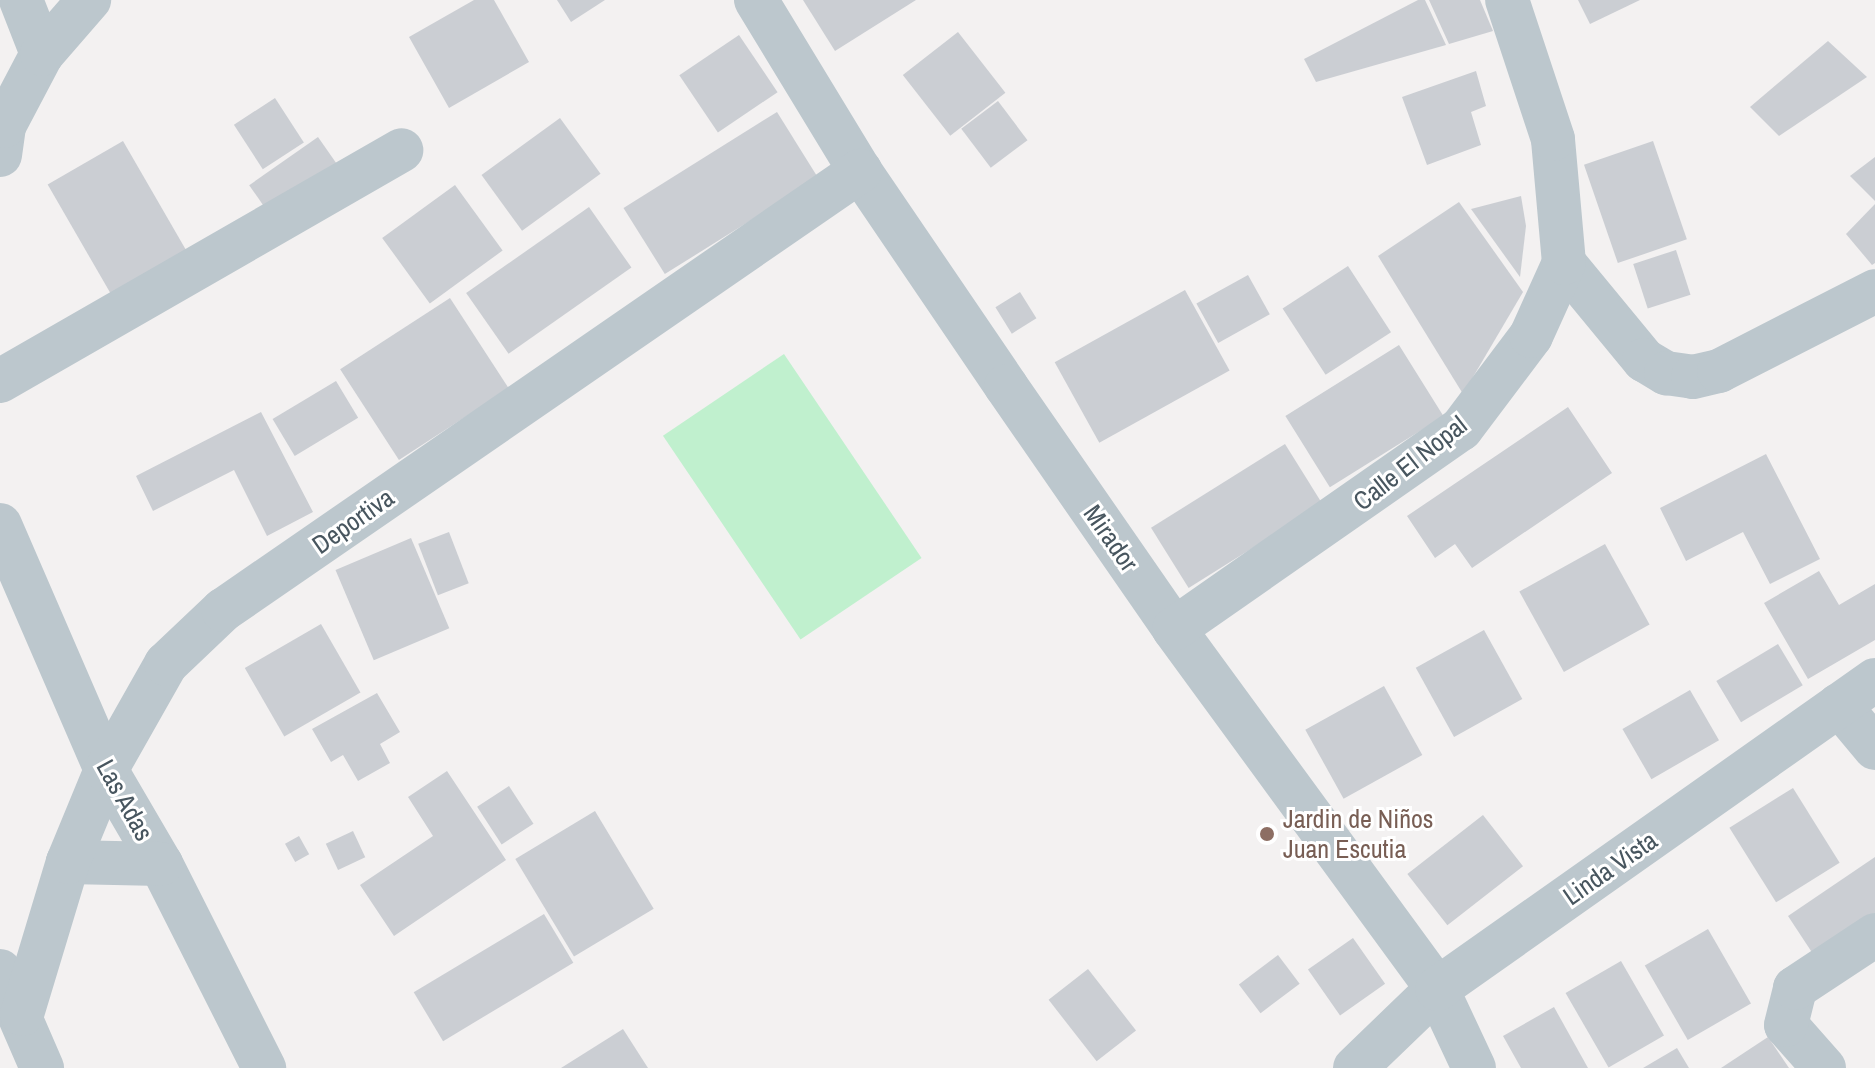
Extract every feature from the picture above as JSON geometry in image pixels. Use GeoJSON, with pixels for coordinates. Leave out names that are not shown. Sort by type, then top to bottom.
{"type":"FeatureCollection","features":[{"type":"Feature","properties":{"kind":"street"},"geometry":{"type":"LineString","coordinates":[[21,0],[42,54]]}},
{"type":"Feature","properties":{"kind":"street"},"geometry":{"type":"LineString","coordinates":[[0,155],[4,126],[42,54],[89,0]]}},
{"type":"Feature","properties":{"kind":"street","name":"Mirador"},"geometry":{"type":"LineString","coordinates":[[756,0],[860,171],[1174,629],[1437,989],[1474,1068]]}},
{"type":"Feature","properties":{"kind":"street","name":"Calle El Nopal"},"geometry":{"type":"LineString","coordinates":[[1174,629],[1461,429],[1531,336],[1564,263],[1553,139],[1507,0]]}},
{"type":"Feature","properties":{"kind":"street"},"geometry":{"type":"LineString","coordinates":[[0,381],[401,150]]}},
{"type":"Feature","properties":{"kind":"street","name":"Deportiva"},"geometry":{"type":"LineString","coordinates":[[22,1014],[68,862],[106,770],[166,664],[223,610],[860,171]]}},
{"type":"Feature","properties":{"kind":"street"},"geometry":{"type":"LineString","coordinates":[[1564,263],[1644,360],[1666,373],[1693,377],[1719,371],[1875,291]]}},
{"type":"Feature","properties":{"kind":"street","name":"Las Adas"},"geometry":{"type":"LineString","coordinates":[[0,525],[106,770],[161,864],[264,1068]]}},
{"type":"Feature","properties":{"kind":"street","name":"Linda Vista"},"geometry":{"type":"LineString","coordinates":[[1355,1068],[1437,989],[1875,680]]}},
{"type":"Feature","properties":{"kind":"street"},"geometry":{"type":"LineString","coordinates":[[1839,705],[1875,748]]}},
{"type":"Feature","properties":{"kind":"street"},"geometry":{"type":"LineString","coordinates":[[68,862],[161,864]]}},
{"type":"Feature","properties":{"kind":"street"},"geometry":{"type":"LineString","coordinates":[[1824,1068],[1786,1025],[1795,988],[1875,935]]}},
{"type":"Feature","properties":{"kind":"street"},"geometry":{"type":"LineString","coordinates":[[0,971],[22,1014],[42,1068]]}},
{"type":"Feature","properties":{"kind":"green space"},"geometry":{"type":"Polygon","coordinates":[[[784,354],[922,558],[801,640],[663,436],[784,354]]]}},
{"type":"Feature","properties":{"kind":"building"},"geometry":{"type":"Polygon","coordinates":[[[474,0],[494,0],[529,62],[449,108],[409,37],[474,0]]]}},
{"type":"Feature","properties":{"kind":"building"},"geometry":{"type":"Polygon","coordinates":[[[557,0],[605,0],[571,22],[557,0]]]}},
{"type":"Feature","properties":{"kind":"building"},"geometry":{"type":"Polygon","coordinates":[[[803,0],[916,0],[835,51],[803,0]]]}},
{"type":"Feature","properties":{"kind":"building"},"geometry":{"type":"Polygon","coordinates":[[[1418,0],[1425,0],[1446,45],[1316,82],[1304,59],[1418,0]]]}},
{"type":"Feature","properties":{"kind":"building"},"geometry":{"type":"Polygon","coordinates":[[[1429,0],[1480,0],[1493,31],[1449,44],[1429,0]]]}},
{"type":"Feature","properties":{"kind":"building"},"geometry":{"type":"Polygon","coordinates":[[[1578,0],[1640,0],[1590,24],[1578,0]]]}},
{"type":"Feature","properties":{"kind":"building"},"geometry":{"type":"Polygon","coordinates":[[[958,32],[1005,93],[950,136],[903,75],[958,32]]]}},
{"type":"Feature","properties":{"kind":"building"},"geometry":{"type":"Polygon","coordinates":[[[739,35],[778,92],[718,132],[679,75],[739,35]]]}},
{"type":"Feature","properties":{"kind":"building"},"geometry":{"type":"Polygon","coordinates":[[[1828,41],[1867,77],[1779,136],[1750,107],[1828,41]]]}},
{"type":"Feature","properties":{"kind":"building"},"geometry":{"type":"Polygon","coordinates":[[[1476,71],[1486,106],[1471,112],[1481,145],[1427,165],[1402,97],[1476,71]]]}},
{"type":"Feature","properties":{"kind":"building"},"geometry":{"type":"Polygon","coordinates":[[[275,98],[304,142],[263,169],[234,125],[275,98]]]}},
{"type":"Feature","properties":{"kind":"building"},"geometry":{"type":"Polygon","coordinates":[[[998,101],[1027,140],[991,168],[961,129],[998,101]]]}},
{"type":"Feature","properties":{"kind":"building"},"geometry":{"type":"Polygon","coordinates":[[[777,112],[818,178],[665,274],[624,208],[777,112]]]}},
{"type":"Feature","properties":{"kind":"building"},"geometry":{"type":"Polygon","coordinates":[[[560,118],[601,174],[522,231],[482,175],[560,118]]]}},
{"type":"Feature","properties":{"kind":"building"},"geometry":{"type":"Polygon","coordinates":[[[318,137],[340,169],[272,217],[249,185],[318,137]]]}},
{"type":"Feature","properties":{"kind":"building"},"geometry":{"type":"Polygon","coordinates":[[[123,141],[187,252],[112,295],[48,184],[123,141]]]}},
{"type":"Feature","properties":{"kind":"building"},"geometry":{"type":"Polygon","coordinates":[[[1653,141],[1687,239],[1618,263],[1584,165],[1653,141]]]}},
{"type":"Feature","properties":{"kind":"building"},"geometry":{"type":"Polygon","coordinates":[[[1875,157],[1875,201],[1850,176],[1875,157]]]}},
{"type":"Feature","properties":{"kind":"building"},"geometry":{"type":"Polygon","coordinates":[[[455,185],[503,251],[430,303],[382,238],[455,185]]]}},
{"type":"Feature","properties":{"kind":"building"},"geometry":{"type":"Polygon","coordinates":[[[1521,196],[1526,226],[1520,277],[1471,209],[1521,196]]]}},
{"type":"Feature","properties":{"kind":"building"},"geometry":{"type":"Polygon","coordinates":[[[1459,202],[1523,292],[1463,394],[1378,256],[1459,202]]]}},
{"type":"Feature","properties":{"kind":"building"},"geometry":{"type":"Polygon","coordinates":[[[1875,204],[1875,263],[1872,265],[1846,234],[1875,204]]]}},
{"type":"Feature","properties":{"kind":"building"},"geometry":{"type":"Polygon","coordinates":[[[589,207],[631,268],[509,354],[466,293],[589,207]]]}},
{"type":"Feature","properties":{"kind":"building"},"geometry":{"type":"Polygon","coordinates":[[[1676,250],[1691,295],[1648,309],[1633,264],[1676,250]]]}},
{"type":"Feature","properties":{"kind":"building"},"geometry":{"type":"Polygon","coordinates":[[[1348,266],[1391,332],[1326,375],[1283,308],[1348,266]]]}},
{"type":"Feature","properties":{"kind":"building"},"geometry":{"type":"Polygon","coordinates":[[[1248,275],[1270,314],[1218,343],[1196,304],[1248,275]]]}},
{"type":"Feature","properties":{"kind":"building"},"geometry":{"type":"Polygon","coordinates":[[[1185,290],[1230,370],[1099,443],[1055,362],[1185,290]]]}},
{"type":"Feature","properties":{"kind":"building"},"geometry":{"type":"Polygon","coordinates":[[[1020,292],[1036,318],[1012,334],[995,307],[1020,292]]]}},
{"type":"Feature","properties":{"kind":"building"},"geometry":{"type":"Polygon","coordinates":[[[450,298],[509,389],[399,460],[340,369],[450,298]]]}},
{"type":"Feature","properties":{"kind":"building"},"geometry":{"type":"Polygon","coordinates":[[[1399,345],[1444,416],[1330,487],[1285,416],[1399,345]]]}},
{"type":"Feature","properties":{"kind":"building"},"geometry":{"type":"Polygon","coordinates":[[[336,381],[358,418],[295,456],[273,419],[336,381]]]}},
{"type":"Feature","properties":{"kind":"building"},"geometry":{"type":"Polygon","coordinates":[[[1568,407],[1612,473],[1472,568],[1455,544],[1435,558],[1407,516],[1568,407]]]}},
{"type":"Feature","properties":{"kind":"building"},"geometry":{"type":"Polygon","coordinates":[[[261,412],[313,512],[267,536],[234,470],[153,511],[136,476],[261,412]]]}},
{"type":"Feature","properties":{"kind":"building"},"geometry":{"type":"Polygon","coordinates":[[[1285,444],[1323,504],[1189,588],[1151,528],[1285,444]]]}},
{"type":"Feature","properties":{"kind":"building"},"geometry":{"type":"Polygon","coordinates":[[[1766,454],[1820,559],[1770,584],[1743,532],[1686,561],[1660,508],[1766,454]]]}},
{"type":"Feature","properties":{"kind":"building"},"geometry":{"type":"Polygon","coordinates":[[[449,532],[469,583],[438,595],[418,544],[449,532]]]}},
{"type":"Feature","properties":{"kind":"building"},"geometry":{"type":"Polygon","coordinates":[[[411,538],[449,628],[374,660],[336,570],[411,538]]]}},
{"type":"Feature","properties":{"kind":"building"},"geometry":{"type":"Polygon","coordinates":[[[1605,544],[1650,624],[1564,672],[1519,592],[1605,544]]]}},
{"type":"Feature","properties":{"kind":"building"},"geometry":{"type":"Polygon","coordinates":[[[1819,571],[1839,605],[1875,584],[1875,640],[1808,679],[1764,603],[1819,571]]]}},
{"type":"Feature","properties":{"kind":"building"},"geometry":{"type":"Polygon","coordinates":[[[321,624],[361,692],[284,736],[245,668],[321,624]]]}},
{"type":"Feature","properties":{"kind":"building"},"geometry":{"type":"Polygon","coordinates":[[[1484,630],[1522,699],[1454,737],[1416,668],[1484,630]]]}},
{"type":"Feature","properties":{"kind":"building"},"geometry":{"type":"Polygon","coordinates":[[[1778,644],[1803,685],[1741,722],[1716,681],[1778,644]]]}},
{"type":"Feature","properties":{"kind":"building"},"geometry":{"type":"Polygon","coordinates":[[[1384,686],[1422,755],[1344,799],[1305,730],[1384,686]]]}},
{"type":"Feature","properties":{"kind":"building"},"geometry":{"type":"Polygon","coordinates":[[[1690,690],[1719,740],[1651,779],[1622,729],[1690,690]]]}},
{"type":"Feature","properties":{"kind":"building"},"geometry":{"type":"Polygon","coordinates":[[[377,693],[400,732],[380,744],[390,763],[358,781],[343,755],[331,762],[312,729],[377,693]]]}},
{"type":"Feature","properties":{"kind":"building"},"geometry":{"type":"Polygon","coordinates":[[[447,771],[506,860],[394,936],[360,885],[433,836],[408,797],[447,771]]]}},
{"type":"Feature","properties":{"kind":"building"},"geometry":{"type":"Polygon","coordinates":[[[509,786],[534,824],[502,844],[477,807],[509,786]]]}},
{"type":"Feature","properties":{"kind":"building"},"geometry":{"type":"Polygon","coordinates":[[[1793,788],[1840,863],[1776,902],[1729,828],[1793,788]]]}},
{"type":"Feature","properties":{"kind":"building"},"geometry":{"type":"Polygon","coordinates":[[[595,811],[654,909],[574,957],[515,859],[595,811]]]}},
{"type":"Feature","properties":{"kind":"building"},"geometry":{"type":"Polygon","coordinates":[[[1483,815],[1523,866],[1447,925],[1407,874],[1483,815]]]}},
{"type":"Feature","properties":{"kind":"building"},"geometry":{"type":"Polygon","coordinates":[[[353,831],[365,857],[338,870],[326,844],[353,831]]]}},
{"type":"Feature","properties":{"kind":"building"},"geometry":{"type":"Polygon","coordinates":[[[299,836],[309,854],[295,862],[285,844],[299,836]]]}},
{"type":"Feature","properties":{"kind":"building"},"geometry":{"type":"Polygon","coordinates":[[[1875,857],[1875,917],[1815,957],[1788,916],[1875,857]]]}},
{"type":"Feature","properties":{"kind":"building"},"geometry":{"type":"Polygon","coordinates":[[[544,914],[573,963],[443,1041],[414,992],[544,914]]]}},
{"type":"Feature","properties":{"kind":"building"},"geometry":{"type":"Polygon","coordinates":[[[1708,929],[1751,1003],[1688,1040],[1645,965],[1708,929]]]}},
{"type":"Feature","properties":{"kind":"building"},"geometry":{"type":"Polygon","coordinates":[[[1353,938],[1385,984],[1340,1015],[1308,970],[1353,938]]]}},
{"type":"Feature","properties":{"kind":"building"},"geometry":{"type":"Polygon","coordinates":[[[1278,955],[1300,984],[1261,1013],[1239,984],[1278,955]]]}},
{"type":"Feature","properties":{"kind":"building"},"geometry":{"type":"Polygon","coordinates":[[[1621,961],[1664,1035],[1609,1067],[1566,993],[1621,961]]]}},
{"type":"Feature","properties":{"kind":"building"},"geometry":{"type":"Polygon","coordinates":[[[1088,969],[1136,1030],[1097,1061],[1049,1000],[1088,969]]]}},
{"type":"Feature","properties":{"kind":"building"},"geometry":{"type":"Polygon","coordinates":[[[1554,1007],[1588,1068],[1521,1068],[1503,1036],[1554,1007]]]}},
{"type":"Feature","properties":{"kind":"building"},"geometry":{"type":"Polygon","coordinates":[[[623,1029],[648,1068],[561,1068],[623,1029]]]}},
{"type":"Feature","properties":{"kind":"building"},"geometry":{"type":"Polygon","coordinates":[[[1768,1037],[1789,1068],[1721,1068],[1768,1037]]]}},
{"type":"Feature","properties":{"kind":"building"},"geometry":{"type":"Polygon","coordinates":[[[1677,1048],[1689,1068],[1643,1068],[1677,1048]]]}},
{"type":"Feature","properties":{"kind":"place","name":"Jardin de Niños Juan Escutia"},"geometry":{"type":"Point","coordinates":[1267,834]}}]}
